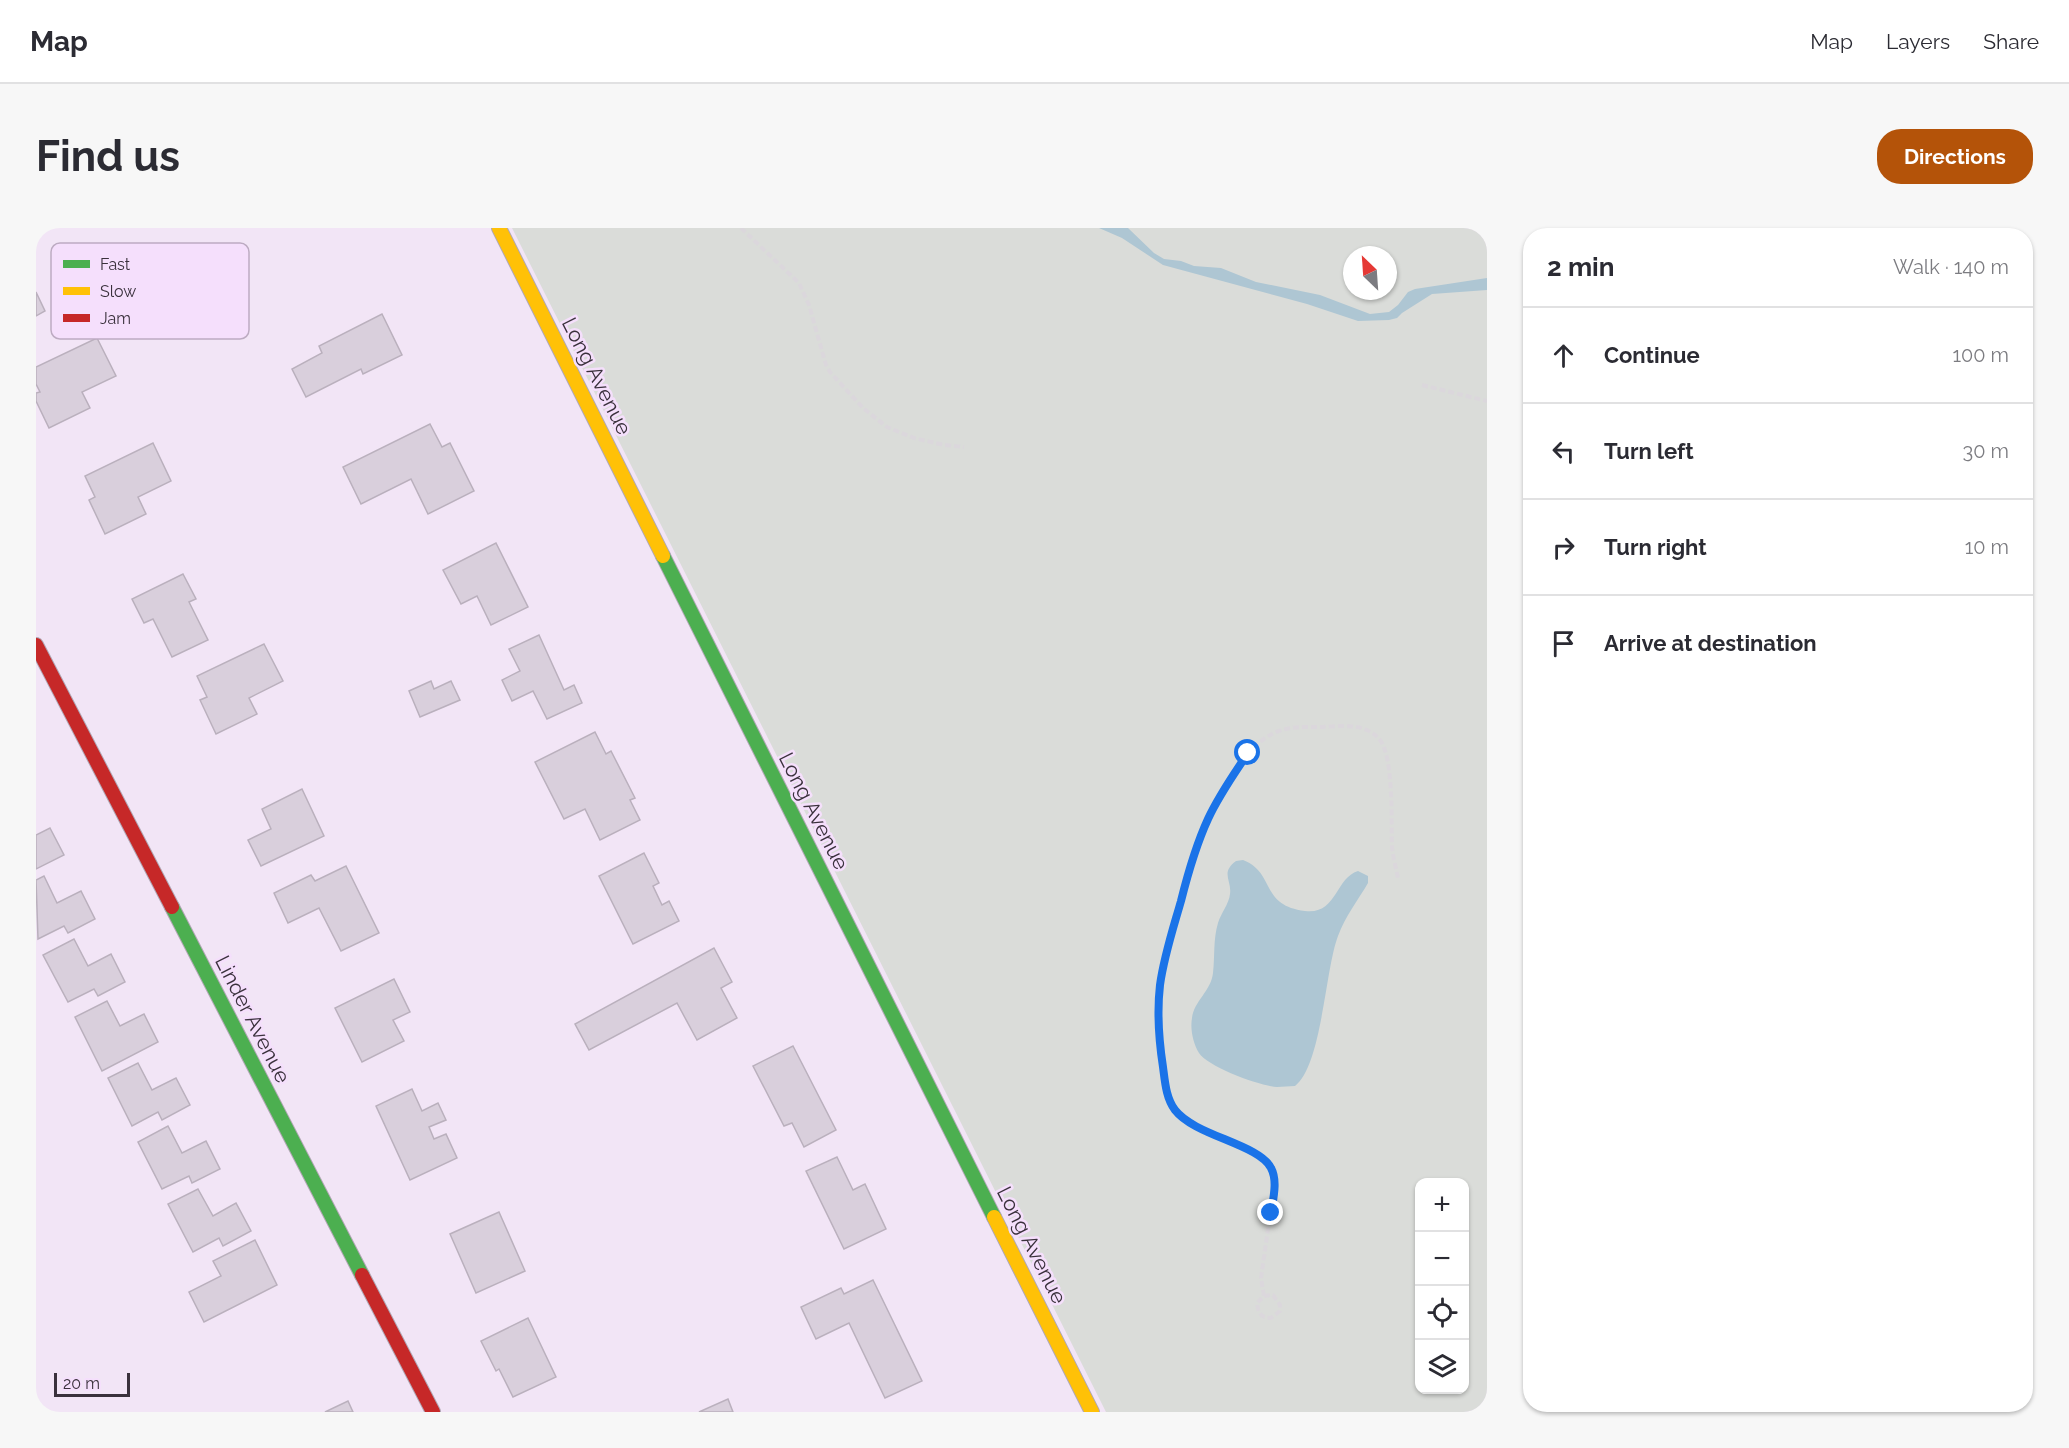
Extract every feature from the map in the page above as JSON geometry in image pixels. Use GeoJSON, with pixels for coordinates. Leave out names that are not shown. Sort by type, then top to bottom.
{"type":"FeatureCollection","features":[{"type":"Feature","properties":{"kind":"street","name":"Long Avenue"},"geometry":{"type":"LineString","coordinates":[[499,228],[1092,1412]]}},
{"type":"Feature","properties":{"kind":"street","name":"Linder Avenue"},"geometry":{"type":"LineString","coordinates":[[36,645],[433,1412]]}},
{"type":"Feature","properties":{"kind":"path"},"geometry":{"type":"LineString","coordinates":[[741,228],[799,283],[809,305],[826,365],[863,408],[887,427],[900,433],[944,445],[964,447]]}},
{"type":"Feature","properties":{"kind":"path"},"geometry":{"type":"LineString","coordinates":[[1422,386],[1487,401]]}},
{"type":"Feature","properties":{"kind":"path"},"geometry":{"type":"LineString","coordinates":[[1264,1296],[1261,1278],[1275,1180],[1271,1168],[1253,1153],[1188,1122],[1176,1113],[1169,1102],[1165,1086],[1160,1048],[1160,987],[1166,956],[1199,842],[1217,800],[1248,753],[1262,740],[1272,734],[1294,728],[1350,726],[1363,728],[1373,732],[1385,749],[1389,777],[1392,848],[1398,878]]}},
{"type":"Feature","properties":{"kind":"path"},"geometry":{"type":"LineString","coordinates":[[1273,1295],[1280,1305],[1280,1311],[1271,1318],[1265,1318],[1258,1310],[1257,1303],[1264,1296],[1273,1295]]}},
{"type":"Feature","properties":{"kind":"shaded area"},"geometry":{"type":"Polygon","coordinates":[[[512,228],[1487,228],[1487,1412],[1106,1412],[512,228]]]}},
{"type":"Feature","properties":{"kind":"water"},"geometry":{"type":"Polygon","coordinates":[[[1099,228],[1128,228],[1154,253],[1164,259],[1181,261],[1194,266],[1221,268],[1256,282],[1320,295],[1370,314],[1389,312],[1408,292],[1415,289],[1487,278],[1487,290],[1432,294],[1397,318],[1358,321],[1307,304],[1163,265],[1122,238],[1099,228]]]}},
{"type":"Feature","properties":{"kind":"water"},"geometry":{"type":"Polygon","coordinates":[[[1243,860],[1260,873],[1274,896],[1281,902],[1290,908],[1305,911],[1316,911],[1324,907],[1350,875],[1358,871],[1368,876],[1368,883],[1338,936],[1317,1038],[1304,1075],[1295,1086],[1269,1086],[1223,1070],[1204,1058],[1195,1045],[1191,1022],[1193,1012],[1212,979],[1216,929],[1229,898],[1229,869],[1236,861],[1243,860]]]}},
{"type":"Feature","properties":{"kind":"building"},"geometry":{"type":"Polygon","coordinates":[[[36,292],[45,311],[36,316],[36,292]]]}},
{"type":"Feature","properties":{"kind":"building"},"geometry":{"type":"Polygon","coordinates":[[[382,314],[402,355],[363,374],[361,369],[306,397],[292,369],[322,353],[319,346],[382,314]]]}},
{"type":"Feature","properties":{"kind":"building"},"geometry":{"type":"Polygon","coordinates":[[[98,339],[116,376],[82,392],[90,408],[49,428],[36,401],[36,393],[40,392],[36,384],[36,367],[98,339]]]}},
{"type":"Feature","properties":{"kind":"building"},"geometry":{"type":"Polygon","coordinates":[[[430,424],[442,447],[450,443],[474,491],[428,514],[411,479],[361,504],[343,467],[430,424]]]}},
{"type":"Feature","properties":{"kind":"building"},"geometry":{"type":"Polygon","coordinates":[[[153,443],[171,481],[138,497],[146,514],[105,534],[89,500],[95,497],[85,476],[153,443]]]}},
{"type":"Feature","properties":{"kind":"building"},"geometry":{"type":"Polygon","coordinates":[[[496,543],[528,607],[491,625],[477,596],[461,604],[443,570],[496,543]]]}},
{"type":"Feature","properties":{"kind":"building"},"geometry":{"type":"Polygon","coordinates":[[[183,574],[196,599],[189,602],[208,640],[172,657],[153,619],[144,623],[132,599],[183,574]]]}},
{"type":"Feature","properties":{"kind":"building"},"geometry":{"type":"Polygon","coordinates":[[[539,635],[564,690],[574,685],[582,703],[547,719],[533,691],[512,701],[502,680],[520,671],[509,649],[539,635]]]}},
{"type":"Feature","properties":{"kind":"building"},"geometry":{"type":"Polygon","coordinates":[[[264,644],[283,681],[249,698],[257,714],[216,734],[200,700],[207,697],[197,676],[264,644]]]}},
{"type":"Feature","properties":{"kind":"building"},"geometry":{"type":"Polygon","coordinates":[[[431,681],[434,689],[451,681],[460,700],[420,717],[409,691],[431,681]]]}},
{"type":"Feature","properties":{"kind":"building"},"geometry":{"type":"Polygon","coordinates":[[[595,732],[606,754],[611,751],[635,798],[630,800],[640,820],[600,840],[585,809],[564,819],[535,762],[595,732]]]}},
{"type":"Feature","properties":{"kind":"building"},"geometry":{"type":"Polygon","coordinates":[[[302,789],[324,836],[261,866],[248,840],[271,829],[262,809],[302,789]]]}},
{"type":"Feature","properties":{"kind":"building"},"geometry":{"type":"Polygon","coordinates":[[[50,828],[64,855],[36,869],[36,835],[50,828]]]}},
{"type":"Feature","properties":{"kind":"building"},"geometry":{"type":"Polygon","coordinates":[[[644,853],[659,883],[653,886],[662,905],[669,901],[679,921],[633,944],[599,876],[644,853]]]}},
{"type":"Feature","properties":{"kind":"building"},"geometry":{"type":"Polygon","coordinates":[[[346,866],[379,933],[341,951],[319,908],[288,923],[274,893],[311,875],[315,881],[346,866]]]}},
{"type":"Feature","properties":{"kind":"building"},"geometry":{"type":"Polygon","coordinates":[[[44,876],[57,903],[81,891],[95,919],[68,933],[64,926],[38,939],[36,880],[44,876]]]}},
{"type":"Feature","properties":{"kind":"building"},"geometry":{"type":"Polygon","coordinates":[[[74,939],[88,966],[111,954],[125,982],[98,996],[94,989],[68,1002],[43,955],[74,939]]]}},
{"type":"Feature","properties":{"kind":"building"},"geometry":{"type":"Polygon","coordinates":[[[714,948],[732,982],[721,988],[737,1018],[697,1040],[677,1003],[589,1050],[575,1024],[714,948]]]}},
{"type":"Feature","properties":{"kind":"building"},"geometry":{"type":"Polygon","coordinates":[[[394,979],[410,1012],[393,1020],[404,1041],[362,1062],[335,1008],[394,979]]]}},
{"type":"Feature","properties":{"kind":"building"},"geometry":{"type":"Polygon","coordinates":[[[107,1001],[120,1026],[144,1014],[158,1042],[102,1071],[75,1017],[107,1001]]]}},
{"type":"Feature","properties":{"kind":"building"},"geometry":{"type":"Polygon","coordinates":[[[793,1046],[836,1130],[804,1147],[792,1123],[784,1126],[753,1066],[793,1046]]]}},
{"type":"Feature","properties":{"kind":"building"},"geometry":{"type":"Polygon","coordinates":[[[138,1063],[152,1090],[176,1078],[190,1105],[162,1120],[158,1112],[132,1126],[108,1078],[138,1063]]]}},
{"type":"Feature","properties":{"kind":"building"},"geometry":{"type":"Polygon","coordinates":[[[412,1089],[422,1111],[438,1103],[446,1120],[429,1127],[434,1139],[446,1134],[457,1158],[410,1180],[376,1106],[412,1089]]]}},
{"type":"Feature","properties":{"kind":"building"},"geometry":{"type":"Polygon","coordinates":[[[168,1126],[182,1153],[206,1141],[220,1169],[192,1183],[189,1176],[162,1189],[138,1142],[168,1126]]]}},
{"type":"Feature","properties":{"kind":"building"},"geometry":{"type":"Polygon","coordinates":[[[837,1157],[853,1190],[865,1184],[886,1229],[844,1249],[806,1171],[837,1157]]]}},
{"type":"Feature","properties":{"kind":"building"},"geometry":{"type":"Polygon","coordinates":[[[198,1189],[213,1216],[236,1203],[251,1231],[223,1246],[219,1238],[193,1252],[168,1204],[198,1189]]]}},
{"type":"Feature","properties":{"kind":"building"},"geometry":{"type":"Polygon","coordinates":[[[499,1212],[525,1271],[476,1293],[450,1234],[499,1212]]]}},
{"type":"Feature","properties":{"kind":"building"},"geometry":{"type":"Polygon","coordinates":[[[255,1240],[277,1285],[204,1322],[189,1292],[221,1276],[213,1261],[255,1240]]]}},
{"type":"Feature","properties":{"kind":"building"},"geometry":{"type":"Polygon","coordinates":[[[873,1280],[922,1381],[885,1398],[849,1323],[816,1339],[801,1307],[841,1288],[844,1294],[873,1280]]]}},
{"type":"Feature","properties":{"kind":"building"},"geometry":{"type":"Polygon","coordinates":[[[528,1318],[556,1377],[513,1397],[499,1369],[496,1371],[481,1341],[528,1318]]]}},
{"type":"Feature","properties":{"kind":"building"},"geometry":{"type":"Polygon","coordinates":[[[728,1399],[733,1412],[699,1412],[728,1399]]]}},
{"type":"Feature","properties":{"kind":"building"},"geometry":{"type":"Polygon","coordinates":[[[348,1401],[353,1412],[325,1412],[348,1401]]]}},
{"type":"Feature","properties":{"kind":"traffic: fast"},"geometry":{"type":"LineString","coordinates":[[663,556],[994,1217]]}},
{"type":"Feature","properties":{"kind":"traffic: fast"},"geometry":{"type":"LineString","coordinates":[[172,907],[362,1275]]}},
{"type":"Feature","properties":{"kind":"traffic: slow"},"geometry":{"type":"LineString","coordinates":[[499,228],[663,556]]}},
{"type":"Feature","properties":{"kind":"traffic: slow"},"geometry":{"type":"LineString","coordinates":[[994,1217],[1092,1412]]}},
{"type":"Feature","properties":{"kind":"traffic: jam"},"geometry":{"type":"LineString","coordinates":[[36,645],[172,907]]}},
{"type":"Feature","properties":{"kind":"traffic: jam"},"geometry":{"type":"LineString","coordinates":[[362,1275],[433,1412]]}},
{"type":"Feature","properties":{"kind":"route"},"geometry":{"type":"LineString","coordinates":[[1248,753],[1217,800],[1207,821],[1185,886],[1160,987],[1160,1048],[1165,1086],[1169,1102],[1176,1113],[1188,1122],[1253,1153],[1271,1168],[1275,1180],[1271,1213]]}}]}
